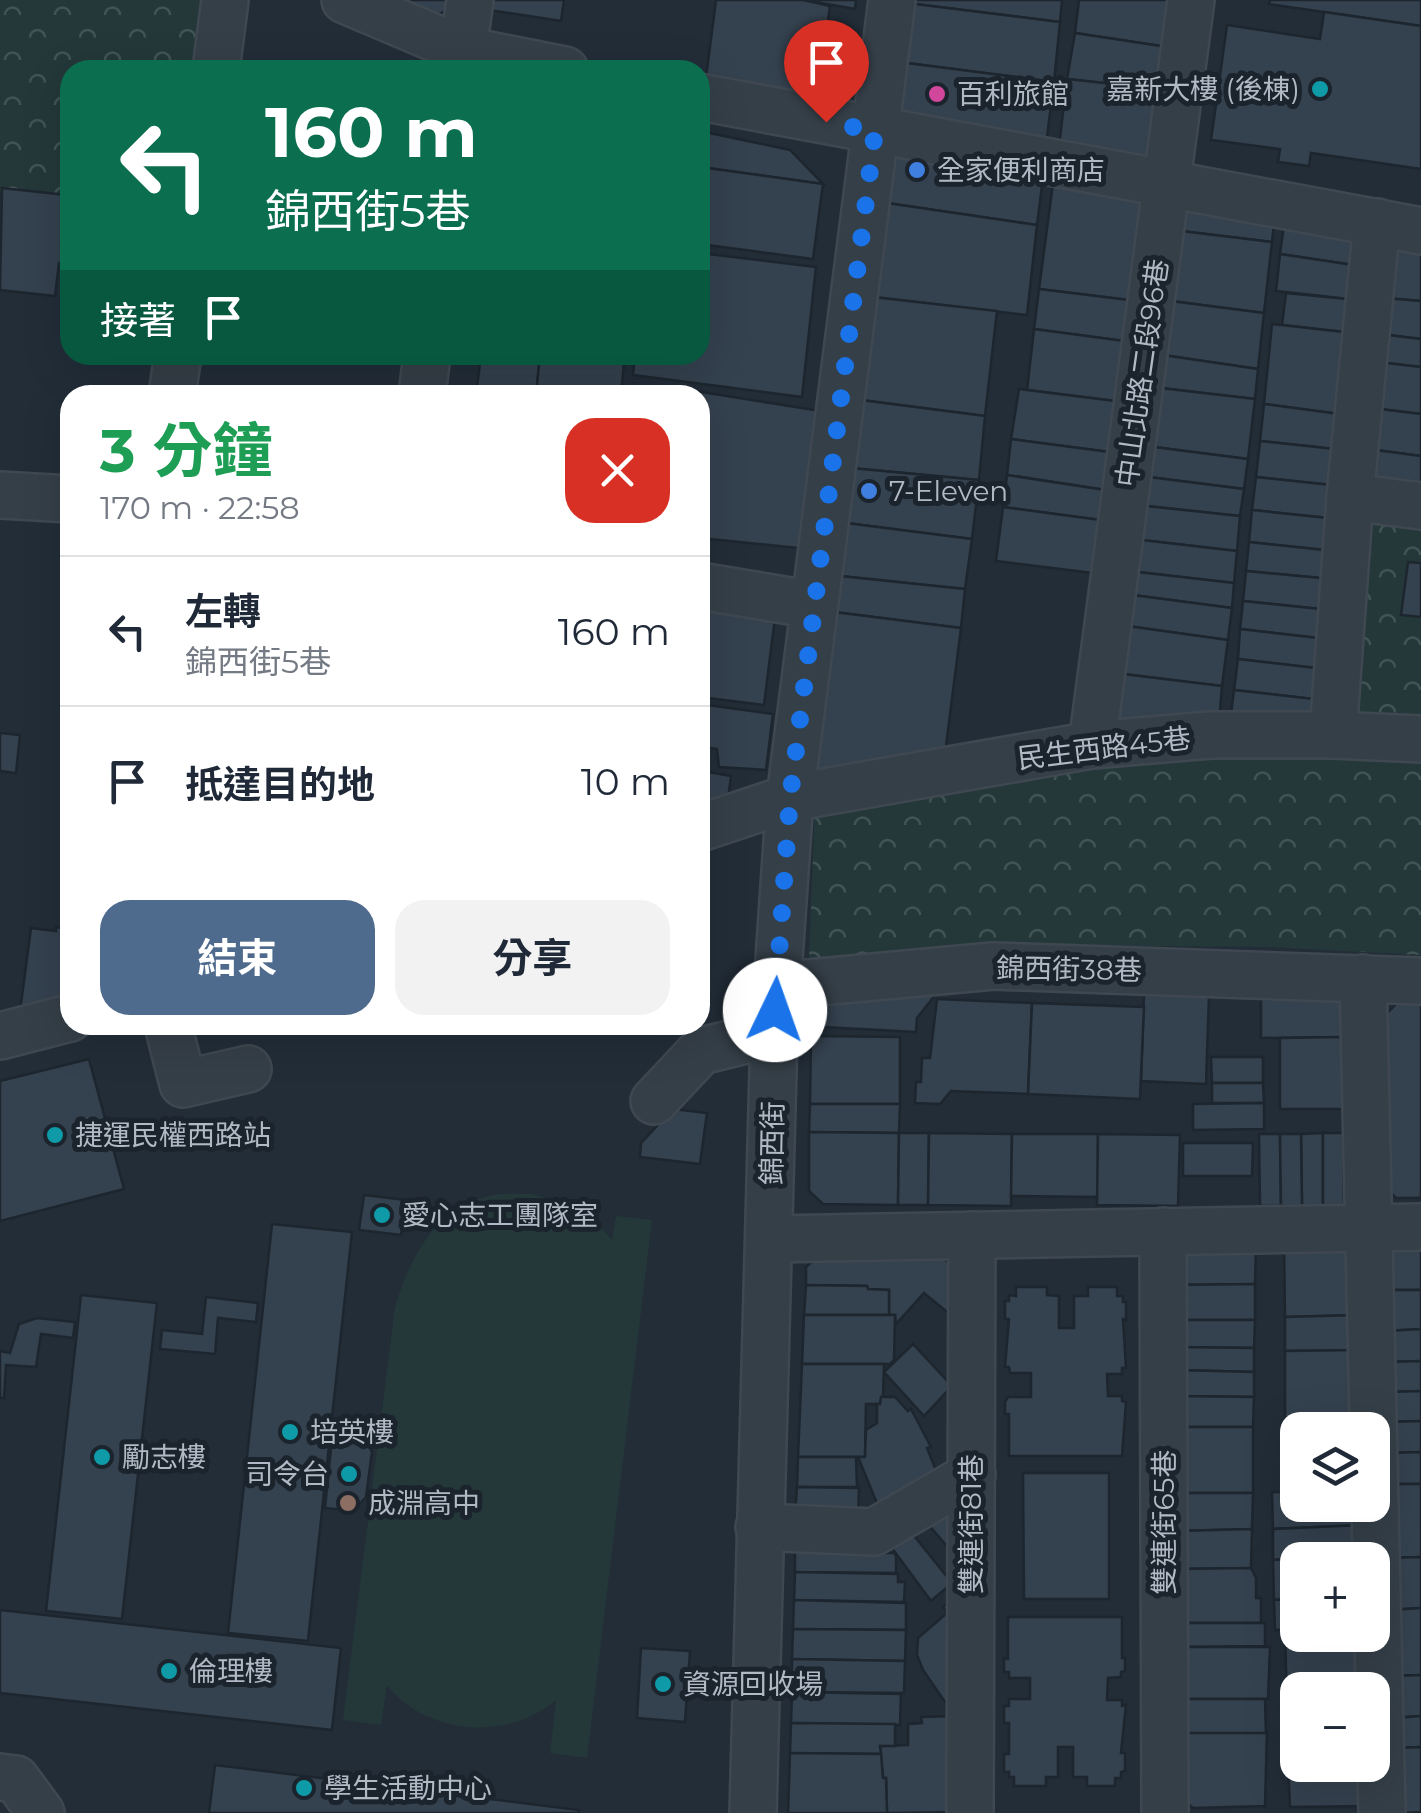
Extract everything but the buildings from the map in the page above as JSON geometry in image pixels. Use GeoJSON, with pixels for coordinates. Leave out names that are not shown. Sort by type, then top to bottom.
{"type":"FeatureCollection","features":[{"type":"Feature","properties":{"kind":"street"},"geometry":{"type":"LineString","coordinates":[[217,60],[226,0]]}},
{"type":"Feature","properties":{"kind":"street"},"geometry":{"type":"LineString","coordinates":[[345,0],[462,60],[470,0]]}},
{"type":"Feature","properties":{"kind":"street","name":"錦西街"},"geometry":{"type":"LineString","coordinates":[[753,1813],[774,1033],[790,798],[892,0]]}},
{"type":"Feature","properties":{"kind":"street","name":"中山北路二段96巷"},"geometry":{"type":"LineString","coordinates":[[1092,745],[1191,0]]}},
{"type":"Feature","properties":{"kind":"street"},"geometry":{"type":"LineString","coordinates":[[710,99],[1421,231]]}},
{"type":"Feature","properties":{"kind":"street"},"geometry":{"type":"LineString","coordinates":[[1334,735],[1350,497],[1378,222]]}},
{"type":"Feature","properties":{"kind":"street"},"geometry":{"type":"LineString","coordinates":[[0,496],[60,499]]}},
{"type":"Feature","properties":{"kind":"street"},"geometry":{"type":"LineString","coordinates":[[1350,497],[1421,506]]}},
{"type":"Feature","properties":{"kind":"street"},"geometry":{"type":"LineString","coordinates":[[710,588],[814,605]]}},
{"type":"Feature","properties":{"kind":"street","name":"民生西路45巷"},"geometry":{"type":"LineString","coordinates":[[710,825],[790,798],[1092,745],[1211,736],[1421,739]]}},
{"type":"Feature","properties":{"kind":"street","name":"錦西街38巷"},"geometry":{"type":"LineString","coordinates":[[776,986],[994,966],[1421,981]]}},
{"type":"Feature","properties":{"kind":"street"},"geometry":{"type":"LineString","coordinates":[[1363,978],[1382,1813]]}},
{"type":"Feature","properties":{"kind":"street"},"geometry":{"type":"LineString","coordinates":[[0,1036],[60,1021]]}},
{"type":"Feature","properties":{"kind":"street"},"geometry":{"type":"LineString","coordinates":[[654,1101],[701,1051],[774,1033]]}},
{"type":"Feature","properties":{"kind":"street"},"geometry":{"type":"LineString","coordinates":[[171,1035],[183,1084],[248,1069]]}},
{"type":"Feature","properties":{"kind":"street"},"geometry":{"type":"LineString","coordinates":[[770,1239],[1421,1227]]}},
{"type":"Feature","properties":{"kind":"street","name":"雙連街65巷"},"geometry":{"type":"LineString","coordinates":[[1164,1232],[1166,1813]]}},
{"type":"Feature","properties":{"kind":"street","name":"雙連街81巷"},"geometry":{"type":"LineString","coordinates":[[970,1813],[972,1235]]}},
{"type":"Feature","properties":{"kind":"street"},"geometry":{"type":"LineString","coordinates":[[759,1527],[874,1532],[972,1475]]}},
{"type":"Feature","properties":{"kind":"street"},"geometry":{"type":"LineString","coordinates":[[0,1777],[16,1779],[41,1813]]}},
{"type":"Feature","properties":{"kind":"green space"},"geometry":{"type":"Polygon","coordinates":[[[0,0],[217,0],[208,60],[60,60],[60,201],[0,192],[0,0]]]}},
{"type":"Feature","properties":{"kind":"green space"},"geometry":{"type":"Polygon","coordinates":[[[1372,512],[1421,519],[1421,722],[1353,718],[1372,512]]]}},
{"type":"Feature","properties":{"kind":"green space"},"geometry":{"type":"Polygon","coordinates":[[[1332,750],[1421,755],[1421,955],[1270,947],[972,944],[809,959],[815,807],[1094,760],[1332,750]]]}},
{"type":"Feature","properties":{"kind":"green space"},"geometry":{"type":"Polygon","coordinates":[[[532,1194],[576,1210],[612,1240],[616,1216],[652,1220],[587,1758],[550,1753],[556,1700],[515,1722],[469,1727],[424,1715],[387,1685],[381,1725],[343,1720],[395,1307],[401,1288],[428,1236],[455,1210],[493,1195],[532,1194]]]}},
{"type":"Feature","properties":{"kind":"place","name":"嘉新大樓 (後棟)"},"geometry":{"type":"Point","coordinates":[1320,89]}},
{"type":"Feature","properties":{"kind":"place","name":"百利旅館"},"geometry":{"type":"Point","coordinates":[937,94]}},
{"type":"Feature","properties":{"kind":"place","name":"全家便利商店"},"geometry":{"type":"Point","coordinates":[917,170]}},
{"type":"Feature","properties":{"kind":"place","name":"7-Eleven"},"geometry":{"type":"Point","coordinates":[869,491]}},
{"type":"Feature","properties":{"kind":"place","name":"捷運民權西路站"},"geometry":{"type":"Point","coordinates":[55,1135]}},
{"type":"Feature","properties":{"kind":"place","name":"愛心志工團隊室"},"geometry":{"type":"Point","coordinates":[382,1215]}},
{"type":"Feature","properties":{"kind":"place","name":"培英樓"},"geometry":{"type":"Point","coordinates":[290,1432]}},
{"type":"Feature","properties":{"kind":"place","name":"勵志樓"},"geometry":{"type":"Point","coordinates":[102,1457]}},
{"type":"Feature","properties":{"kind":"place","name":"司令台"},"geometry":{"type":"Point","coordinates":[349,1474]}},
{"type":"Feature","properties":{"kind":"place","name":"成淵高中"},"geometry":{"type":"Point","coordinates":[348,1503]}},
{"type":"Feature","properties":{"kind":"place","name":"倫理樓"},"geometry":{"type":"Point","coordinates":[169,1671]}},
{"type":"Feature","properties":{"kind":"place","name":"資源回收場"},"geometry":{"type":"Point","coordinates":[663,1684]}},
{"type":"Feature","properties":{"kind":"place","name":"學生活動中心"},"geometry":{"type":"Point","coordinates":[304,1788]}},
{"type":"Feature","properties":{"kind":"route"},"geometry":{"type":"LineString","coordinates":[[775,1010],[790,798],[875,131],[826,122]]}}]}
